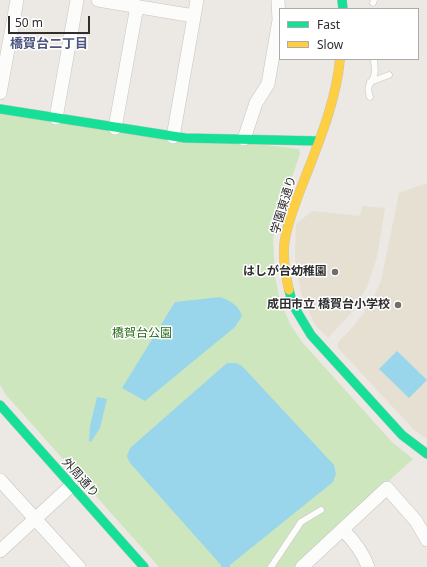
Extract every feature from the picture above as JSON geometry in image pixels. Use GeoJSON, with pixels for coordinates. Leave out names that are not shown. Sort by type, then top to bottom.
{"type":"FeatureCollection","features":[{"type":"Feature","properties":{"kind":"street"},"geometry":{"type":"LineString","coordinates":[[0,93],[17,0]]}},
{"type":"Feature","properties":{"kind":"street"},"geometry":{"type":"LineString","coordinates":[[56,118],[77,0]]}},
{"type":"Feature","properties":{"kind":"street"},"geometry":{"type":"LineString","coordinates":[[98,0],[194,16]]}},
{"type":"Feature","properties":{"kind":"street"},"geometry":{"type":"LineString","coordinates":[[173,137],[197,0]]}},
{"type":"Feature","properties":{"kind":"street"},"geometry":{"type":"LineString","coordinates":[[244,139],[256,103],[268,84],[279,20],[278,0]]}},
{"type":"Feature","properties":{"kind":"street"},"geometry":{"type":"LineString","coordinates":[[115,128],[137,6]]}},
{"type":"Feature","properties":{"kind":"street","name":"学園東通り"},"geometry":{"type":"LineString","coordinates":[[340,60],[338,78],[329,113],[291,214],[285,240],[284,264],[293,305],[311,335],[402,436],[427,454]]}},
{"type":"Feature","properties":{"kind":"street"},"geometry":{"type":"LineString","coordinates":[[0,109],[173,137],[319,141]]}},
{"type":"Feature","properties":{"kind":"street","name":"外周通り"},"geometry":{"type":"LineString","coordinates":[[0,405],[144,567]]}},
{"type":"Feature","properties":{"kind":"street"},"geometry":{"type":"LineString","coordinates":[[0,480],[79,567]]}},
{"type":"Feature","properties":{"kind":"street"},"geometry":{"type":"LineString","coordinates":[[0,551],[71,486]]}},
{"type":"Feature","properties":{"kind":"street"},"geometry":{"type":"LineString","coordinates":[[302,567],[387,488],[416,521],[427,540]]}},
{"type":"Feature","properties":{"kind":"street"},"geometry":{"type":"LineString","coordinates":[[343,530],[360,550],[368,567]]}},
{"type":"Feature","properties":{"kind":"lane"},"geometry":{"type":"LineString","coordinates":[[370,97],[368,90],[374,75],[374,60]]}},
{"type":"Feature","properties":{"kind":"lane"},"geometry":{"type":"LineString","coordinates":[[370,82],[389,75]]}},
{"type":"Feature","properties":{"kind":"lane"},"geometry":{"type":"LineString","coordinates":[[271,567],[301,522],[322,510]]}},
{"type":"Feature","properties":{"kind":"shaded area","name":"成田市立 橋賀台小学校"},"geometry":{"type":"Polygon","coordinates":[[[427,183],[427,439],[414,430],[338,348],[338,342],[363,314],[381,281],[399,193],[427,183]]]}},
{"type":"Feature","properties":{"kind":"shaded area","name":"はしが台幼稚園"},"geometry":{"type":"Polygon","coordinates":[[[362,206],[385,208],[377,257],[367,287],[354,310],[328,338],[315,325],[301,293],[295,257],[296,224],[312,211],[360,216],[362,206]]]}},
{"type":"Feature","properties":{"kind":"green space","name":"橋賀台公園"},"geometry":{"type":"Polygon","coordinates":[[[0,113],[299,149],[300,154],[281,209],[273,238],[275,277],[280,300],[290,324],[302,342],[392,442],[413,459],[294,567],[159,567],[6,395],[0,385],[0,113]]]}},
{"type":"Feature","properties":{"kind":"water"},"geometry":{"type":"Polygon","coordinates":[[[220,297],[234,304],[241,312],[242,316],[235,327],[145,401],[122,388],[175,302],[220,297]]]}},
{"type":"Feature","properties":{"kind":"water"},"geometry":{"type":"Polygon","coordinates":[[[397,351],[427,380],[409,398],[379,369],[397,351]]]}},
{"type":"Feature","properties":{"kind":"water"},"geometry":{"type":"Polygon","coordinates":[[[227,363],[236,363],[242,366],[334,465],[336,474],[333,482],[230,565],[230,567],[221,567],[221,565],[130,463],[127,456],[130,448],[227,363]]]}},
{"type":"Feature","properties":{"kind":"water"},"geometry":{"type":"Polygon","coordinates":[[[97,397],[107,399],[100,428],[91,442],[89,441],[90,426],[97,397]]]}},
{"type":"Feature","properties":{"kind":"traffic: fast"},"geometry":{"type":"LineString","coordinates":[[342,0],[343,8]]}},
{"type":"Feature","properties":{"kind":"traffic: fast"},"geometry":{"type":"LineString","coordinates":[[0,109],[185,138],[319,141]]}},
{"type":"Feature","properties":{"kind":"traffic: fast"},"geometry":{"type":"LineString","coordinates":[[289,290],[293,305],[311,335],[402,435],[427,454]]}},
{"type":"Feature","properties":{"kind":"traffic: fast"},"geometry":{"type":"LineString","coordinates":[[0,405],[144,567]]}},
{"type":"Feature","properties":{"kind":"traffic: slow"},"geometry":{"type":"LineString","coordinates":[[289,290],[284,258],[284,245],[287,231],[296,201],[327,120],[335,90],[340,60]]}},
{"type":"Feature","properties":{"kind":"place","name":"はしが台幼稚園"},"geometry":{"type":"Point","coordinates":[335,272]}},
{"type":"Feature","properties":{"kind":"place","name":"成田市立 橋賀台小学校"},"geometry":{"type":"Point","coordinates":[398,305]}},
{"type":"Feature","properties":{"kind":"district","name":"橋賀台二丁目"},"geometry":{"type":"Point","coordinates":[49,44]}}]}
